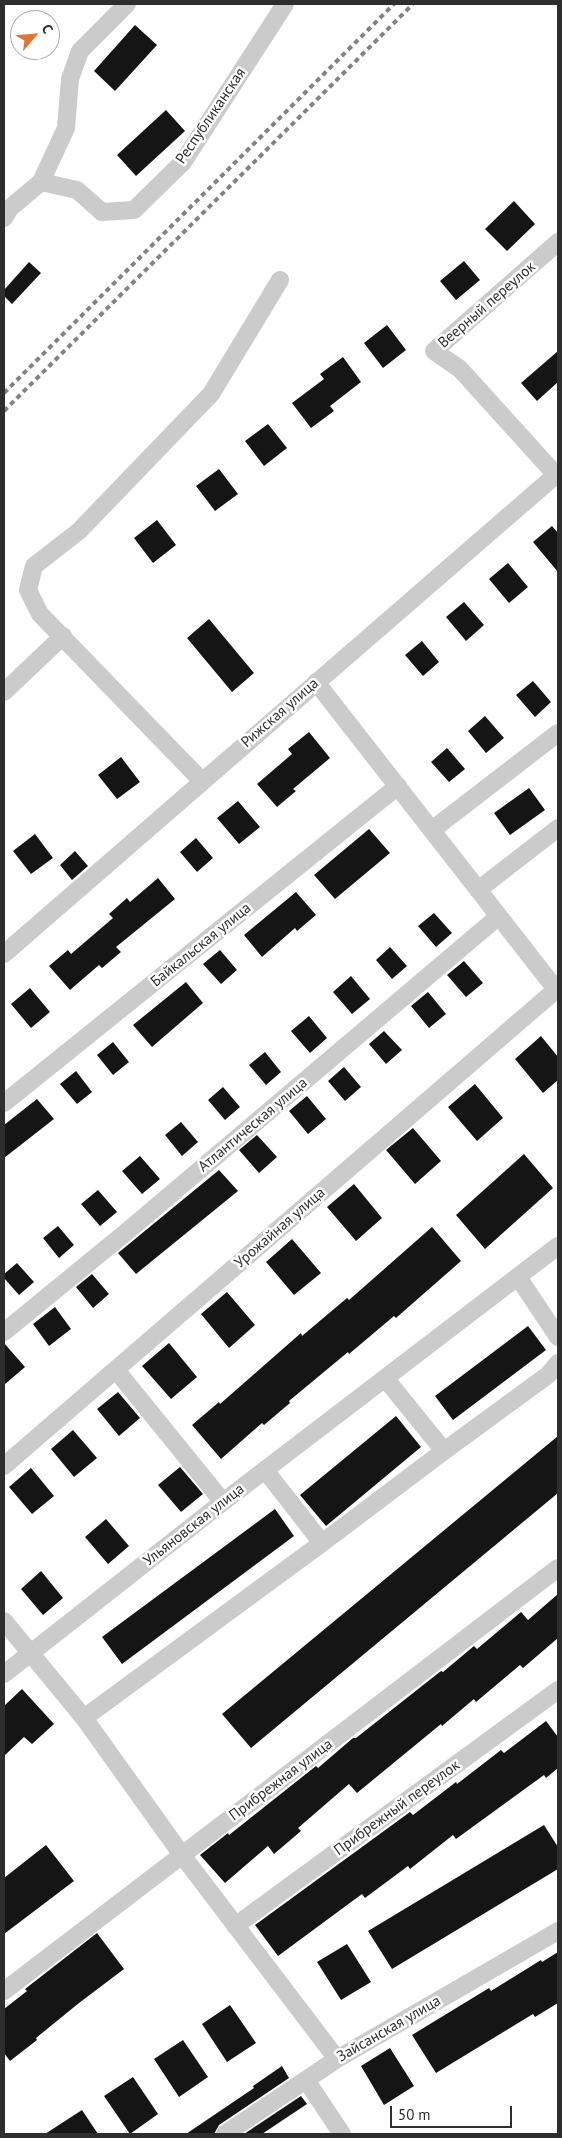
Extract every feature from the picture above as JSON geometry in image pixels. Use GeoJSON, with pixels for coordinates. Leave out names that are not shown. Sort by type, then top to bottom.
{"type":"FeatureCollection","features":[{"type":"Feature","properties":{"kind":"street"},"geometry":{"type":"LineString","coordinates":[[4,218],[10,208],[41,182],[66,128],[70,79],[80,51],[127,4]]}},
{"type":"Feature","properties":{"kind":"street","name":"Республиканская"},"geometry":{"type":"LineString","coordinates":[[41,182],[76,190],[102,212],[134,210],[183,162],[286,4]]}},
{"type":"Feature","properties":{"kind":"street","name":"Веерный переулок"},"geometry":{"type":"LineString","coordinates":[[557,474],[460,369],[434,351],[558,242]]}},
{"type":"Feature","properties":{"kind":"street"},"geometry":{"type":"LineString","coordinates":[[202,780],[40,614],[28,590],[34,566],[85,524],[211,394],[280,280]]}},
{"type":"Feature","properties":{"kind":"street","name":"Рижская улица"},"geometry":{"type":"LineString","coordinates":[[4,954],[202,780],[557,474]]}},
{"type":"Feature","properties":{"kind":"street"},"geometry":{"type":"LineString","coordinates":[[4,692],[63,636]]}},
{"type":"Feature","properties":{"kind":"street"},"geometry":{"type":"LineString","coordinates":[[316,682],[557,990]]}},
{"type":"Feature","properties":{"kind":"street"},"geometry":{"type":"LineString","coordinates":[[432,830],[558,733]]}},
{"type":"Feature","properties":{"kind":"street","name":"Байкальская улица"},"geometry":{"type":"LineString","coordinates":[[4,1103],[398,786]]}},
{"type":"Feature","properties":{"kind":"street"},"geometry":{"type":"LineString","coordinates":[[478,890],[558,828]]}},
{"type":"Feature","properties":{"kind":"street","name":"Атлантическая улица"},"geometry":{"type":"LineString","coordinates":[[4,1332],[130,1229],[499,916]]}},
{"type":"Feature","properties":{"kind":"street","name":"Урожайная улица"},"geometry":{"type":"LineString","coordinates":[[4,1466],[557,990]]}},
{"type":"Feature","properties":{"kind":"street","name":"Ульяновская улица"},"geometry":{"type":"LineString","coordinates":[[4,1674],[223,1502],[558,1246]]}},
{"type":"Feature","properties":{"kind":"street"},"geometry":{"type":"LineString","coordinates":[[518,1277],[558,1337]]}},
{"type":"Feature","properties":{"kind":"street"},"geometry":{"type":"LineString","coordinates":[[84,1718],[322,1543],[444,1450],[548,1375],[558,1363]]}},
{"type":"Feature","properties":{"kind":"street"},"geometry":{"type":"LineString","coordinates":[[116,1370],[223,1502]]}},
{"type":"Feature","properties":{"kind":"street"},"geometry":{"type":"LineString","coordinates":[[386,1378],[444,1450]]}},
{"type":"Feature","properties":{"kind":"street"},"geometry":{"type":"LineString","coordinates":[[265,1470],[322,1543]]}},
{"type":"Feature","properties":{"kind":"street","name":"Прибрежная улица"},"geometry":{"type":"LineString","coordinates":[[4,1992],[558,1568]]}},
{"type":"Feature","properties":{"kind":"street"},"geometry":{"type":"LineString","coordinates":[[4,1622],[84,1718],[182,1855],[337,2060]]}},
{"type":"Feature","properties":{"kind":"street","name":"Прибрежный переулок"},"geometry":{"type":"LineString","coordinates":[[235,1926],[558,1690]]}},
{"type":"Feature","properties":{"kind":"street","name":"Зайсанская улица"},"geometry":{"type":"LineString","coordinates":[[225,2134],[337,2060],[558,1931]]}},
{"type":"Feature","properties":{"kind":"street"},"geometry":{"type":"LineString","coordinates":[[306,2080],[342,2134]]}},
{"type":"Feature","properties":{"kind":"building"},"geometry":{"type":"Polygon","coordinates":[[[135,25],[157,45],[115,91],[94,71],[135,25]]]}},
{"type":"Feature","properties":{"kind":"building"},"geometry":{"type":"Polygon","coordinates":[[[166,110],[185,131],[136,176],[117,155],[166,110]]]}},
{"type":"Feature","properties":{"kind":"building"},"geometry":{"type":"Polygon","coordinates":[[[514,201],[535,224],[507,251],[485,229],[514,201]]]}},
{"type":"Feature","properties":{"kind":"building"},"geometry":{"type":"Polygon","coordinates":[[[464,261],[480,280],[456,300],[440,281],[464,261]]]}},
{"type":"Feature","properties":{"kind":"building"},"geometry":{"type":"Polygon","coordinates":[[[29,262],[41,273],[12,304],[4,296],[4,290],[29,262]]]}},
{"type":"Feature","properties":{"kind":"building"},"geometry":{"type":"Polygon","coordinates":[[[387,325],[406,350],[383,368],[364,343],[387,325]]]}},
{"type":"Feature","properties":{"kind":"building"},"geometry":{"type":"Polygon","coordinates":[[[558,351],[558,382],[537,401],[521,383],[558,351]]]}},
{"type":"Feature","properties":{"kind":"building"},"geometry":{"type":"Polygon","coordinates":[[[343,357],[361,382],[330,406],[334,411],[311,428],[292,403],[324,379],[320,374],[343,357]]]}},
{"type":"Feature","properties":{"kind":"building"},"geometry":{"type":"Polygon","coordinates":[[[268,424],[287,448],[264,466],[245,441],[268,424]]]}},
{"type":"Feature","properties":{"kind":"building"},"geometry":{"type":"Polygon","coordinates":[[[219,469],[238,494],[215,511],[196,486],[219,469]]]}},
{"type":"Feature","properties":{"kind":"building"},"geometry":{"type":"Polygon","coordinates":[[[157,520],[176,545],[153,563],[134,538],[157,520]]]}},
{"type":"Feature","properties":{"kind":"building"},"geometry":{"type":"Polygon","coordinates":[[[552,526],[558,533],[558,572],[533,542],[552,526]]]}},
{"type":"Feature","properties":{"kind":"building"},"geometry":{"type":"Polygon","coordinates":[[[508,563],[528,587],[509,603],[489,579],[508,563]]]}},
{"type":"Feature","properties":{"kind":"building"},"geometry":{"type":"Polygon","coordinates":[[[464,602],[484,625],[466,641],[446,617],[464,602]]]}},
{"type":"Feature","properties":{"kind":"building"},"geometry":{"type":"Polygon","coordinates":[[[209,619],[254,673],[232,692],[187,638],[209,619]]]}},
{"type":"Feature","properties":{"kind":"building"},"geometry":{"type":"Polygon","coordinates":[[[422,641],[439,662],[423,676],[405,655],[422,641]]]}},
{"type":"Feature","properties":{"kind":"building"},"geometry":{"type":"Polygon","coordinates":[[[533,681],[551,702],[535,717],[516,695],[533,681]]]}},
{"type":"Feature","properties":{"kind":"building"},"geometry":{"type":"Polygon","coordinates":[[[485,716],[504,738],[486,753],[468,731],[485,716]]]}},
{"type":"Feature","properties":{"kind":"building"},"geometry":{"type":"Polygon","coordinates":[[[309,732],[330,758],[293,789],[296,791],[277,807],[257,784],[292,754],[288,749],[309,732]]]}},
{"type":"Feature","properties":{"kind":"building"},"geometry":{"type":"Polygon","coordinates":[[[447,748],[465,769],[449,782],[431,762],[447,748]]]}},
{"type":"Feature","properties":{"kind":"building"},"geometry":{"type":"Polygon","coordinates":[[[121,757],[140,782],[117,799],[98,775],[121,757]]]}},
{"type":"Feature","properties":{"kind":"building"},"geometry":{"type":"Polygon","coordinates":[[[529,788],[545,810],[510,835],[494,813],[529,788]]]}},
{"type":"Feature","properties":{"kind":"building"},"geometry":{"type":"Polygon","coordinates":[[[238,801],[260,827],[239,844],[217,818],[238,801]]]}},
{"type":"Feature","properties":{"kind":"building"},"geometry":{"type":"Polygon","coordinates":[[[369,829],[390,853],[335,899],[314,875],[369,829]]]}},
{"type":"Feature","properties":{"kind":"building"},"geometry":{"type":"Polygon","coordinates":[[[35,834],[53,858],[31,874],[13,851],[35,834]]]}},
{"type":"Feature","properties":{"kind":"building"},"geometry":{"type":"Polygon","coordinates":[[[196,838],[213,858],[197,872],[180,852],[196,838]]]}},
{"type":"Feature","properties":{"kind":"building"},"geometry":{"type":"Polygon","coordinates":[[[75,851],[88,866],[72,880],[60,865],[75,851]]]}},
{"type":"Feature","properties":{"kind":"building"},"geometry":{"type":"Polygon","coordinates":[[[158,878],[175,899],[116,947],[121,952],[102,968],[99,965],[70,990],[49,966],[68,950],[71,954],[113,918],[109,914],[127,898],[130,902],[158,878]]]}},
{"type":"Feature","properties":{"kind":"building"},"geometry":{"type":"Polygon","coordinates":[[[296,892],[316,915],[297,931],[295,928],[262,957],[244,935],[296,892]]]}},
{"type":"Feature","properties":{"kind":"building"},"geometry":{"type":"Polygon","coordinates":[[[434,913],[452,933],[436,947],[418,926],[434,913]]]}},
{"type":"Feature","properties":{"kind":"building"},"geometry":{"type":"Polygon","coordinates":[[[390,947],[407,966],[392,979],[376,960],[390,947]]]}},
{"type":"Feature","properties":{"kind":"building"},"geometry":{"type":"Polygon","coordinates":[[[220,950],[237,970],[221,984],[203,964],[220,950]]]}},
{"type":"Feature","properties":{"kind":"building"},"geometry":{"type":"Polygon","coordinates":[[[464,961],[483,983],[466,997],[447,975],[464,961]]]}},
{"type":"Feature","properties":{"kind":"building"},"geometry":{"type":"Polygon","coordinates":[[[351,976],[370,999],[352,1014],[333,992],[351,976]]]}},
{"type":"Feature","properties":{"kind":"building"},"geometry":{"type":"Polygon","coordinates":[[[186,982],[203,1003],[152,1047],[133,1025],[186,982]]]}},
{"type":"Feature","properties":{"kind":"building"},"geometry":{"type":"Polygon","coordinates":[[[30,988],[50,1012],[31,1028],[11,1004],[30,988]]]}},
{"type":"Feature","properties":{"kind":"building"},"geometry":{"type":"Polygon","coordinates":[[[428,992],[446,1014],[429,1028],[411,1006],[428,992]]]}},
{"type":"Feature","properties":{"kind":"building"},"geometry":{"type":"Polygon","coordinates":[[[309,1016],[327,1038],[310,1053],[291,1031],[309,1016]]]}},
{"type":"Feature","properties":{"kind":"building"},"geometry":{"type":"Polygon","coordinates":[[[384,1031],[402,1050],[386,1064],[369,1044],[384,1031]]]}},
{"type":"Feature","properties":{"kind":"building"},"geometry":{"type":"Polygon","coordinates":[[[541,1036],[558,1057],[558,1080],[543,1093],[515,1059],[541,1036]]]}},
{"type":"Feature","properties":{"kind":"building"},"geometry":{"type":"Polygon","coordinates":[[[113,1042],[129,1062],[113,1075],[97,1055],[113,1042]]]}},
{"type":"Feature","properties":{"kind":"building"},"geometry":{"type":"Polygon","coordinates":[[[265,1052],[281,1072],[266,1085],[249,1065],[265,1052]]]}},
{"type":"Feature","properties":{"kind":"building"},"geometry":{"type":"Polygon","coordinates":[[[344,1067],[361,1087],[345,1101],[328,1081],[344,1067]]]}},
{"type":"Feature","properties":{"kind":"building"},"geometry":{"type":"Polygon","coordinates":[[[76,1071],[92,1092],[77,1104],[60,1084],[76,1071]]]}},
{"type":"Feature","properties":{"kind":"building"},"geometry":{"type":"Polygon","coordinates":[[[475,1084],[503,1118],[477,1141],[448,1107],[475,1084]]]}},
{"type":"Feature","properties":{"kind":"building"},"geometry":{"type":"Polygon","coordinates":[[[223,1087],[240,1107],[225,1120],[208,1100],[223,1087]]]}},
{"type":"Feature","properties":{"kind":"building"},"geometry":{"type":"Polygon","coordinates":[[[307,1096],[326,1119],[308,1134],[289,1111],[307,1096]]]}},
{"type":"Feature","properties":{"kind":"building"},"geometry":{"type":"Polygon","coordinates":[[[37,1099],[54,1119],[4,1158],[4,1125],[37,1099]]]}},
{"type":"Feature","properties":{"kind":"building"},"geometry":{"type":"Polygon","coordinates":[[[181,1122],[198,1142],[182,1156],[165,1135],[181,1122]]]}},
{"type":"Feature","properties":{"kind":"building"},"geometry":{"type":"Polygon","coordinates":[[[413,1128],[441,1161],[415,1184],[386,1150],[413,1128]]]}},
{"type":"Feature","properties":{"kind":"building"},"geometry":{"type":"Polygon","coordinates":[[[257,1135],[277,1157],[259,1173],[239,1150],[257,1135]]]}},
{"type":"Feature","properties":{"kind":"building"},"geometry":{"type":"Polygon","coordinates":[[[524,1154],[553,1188],[485,1249],[456,1215],[524,1154]]]}},
{"type":"Feature","properties":{"kind":"building"},"geometry":{"type":"Polygon","coordinates":[[[140,1156],[160,1179],[142,1194],[122,1171],[140,1156]]]}},
{"type":"Feature","properties":{"kind":"building"},"geometry":{"type":"Polygon","coordinates":[[[219,1170],[238,1191],[136,1274],[118,1253],[219,1170]]]}},
{"type":"Feature","properties":{"kind":"building"},"geometry":{"type":"Polygon","coordinates":[[[354,1184],[382,1218],[356,1241],[327,1207],[354,1184]]]}},
{"type":"Feature","properties":{"kind":"building"},"geometry":{"type":"Polygon","coordinates":[[[98,1190],[117,1212],[100,1226],[81,1204],[98,1190]]]}},
{"type":"Feature","properties":{"kind":"building"},"geometry":{"type":"Polygon","coordinates":[[[58,1226],[74,1245],[59,1258],[43,1238],[58,1226]]]}},
{"type":"Feature","properties":{"kind":"building"},"geometry":{"type":"Polygon","coordinates":[[[432,1227],[461,1261],[396,1318],[394,1316],[349,1354],[348,1352],[289,1401],[290,1403],[264,1425],[262,1423],[221,1459],[192,1425],[219,1402],[220,1404],[301,1333],[302,1336],[347,1298],[349,1300],[432,1227]]]}},
{"type":"Feature","properties":{"kind":"building"},"geometry":{"type":"Polygon","coordinates":[[[292,1239],[321,1273],[294,1295],[266,1262],[292,1239]]]}},
{"type":"Feature","properties":{"kind":"building"},"geometry":{"type":"Polygon","coordinates":[[[17,1263],[34,1282],[19,1295],[4,1278],[4,1274],[17,1263]]]}},
{"type":"Feature","properties":{"kind":"building"},"geometry":{"type":"Polygon","coordinates":[[[92,1274],[109,1294],[93,1308],[76,1287],[92,1274]]]}},
{"type":"Feature","properties":{"kind":"building"},"geometry":{"type":"Polygon","coordinates":[[[227,1292],[255,1325],[229,1348],[201,1314],[227,1292]]]}},
{"type":"Feature","properties":{"kind":"building"},"geometry":{"type":"Polygon","coordinates":[[[55,1307],[71,1329],[49,1346],[33,1324],[55,1307]]]}},
{"type":"Feature","properties":{"kind":"building"},"geometry":{"type":"Polygon","coordinates":[[[528,1326],[546,1350],[453,1420],[435,1396],[528,1326]]]}},
{"type":"Feature","properties":{"kind":"building"},"geometry":{"type":"Polygon","coordinates":[[[4,1343],[25,1367],[4,1385],[4,1343]]]}},
{"type":"Feature","properties":{"kind":"building"},"geometry":{"type":"Polygon","coordinates":[[[169,1343],[197,1377],[171,1399],[142,1366],[169,1343]]]}},
{"type":"Feature","properties":{"kind":"building"},"geometry":{"type":"Polygon","coordinates":[[[118,1392],[140,1418],[119,1436],[97,1409],[118,1392]]]}},
{"type":"Feature","properties":{"kind":"building"},"geometry":{"type":"Polygon","coordinates":[[[396,1416],[421,1447],[326,1526],[300,1495],[396,1416]]]}},
{"type":"Feature","properties":{"kind":"building"},"geometry":{"type":"Polygon","coordinates":[[[73,1430],[97,1458],[74,1477],[51,1449],[73,1430]]]}},
{"type":"Feature","properties":{"kind":"building"},"geometry":{"type":"Polygon","coordinates":[[[558,1436],[558,1493],[251,1748],[222,1714],[558,1436]]]}},
{"type":"Feature","properties":{"kind":"building"},"geometry":{"type":"Polygon","coordinates":[[[180,1467],[203,1494],[181,1512],[158,1485],[180,1467]]]}},
{"type":"Feature","properties":{"kind":"building"},"geometry":{"type":"Polygon","coordinates":[[[31,1468],[54,1496],[32,1514],[9,1487],[31,1468]]]}},
{"type":"Feature","properties":{"kind":"building"},"geometry":{"type":"Polygon","coordinates":[[[275,1509],[294,1536],[122,1664],[102,1637],[275,1509]]]}},
{"type":"Feature","properties":{"kind":"building"},"geometry":{"type":"Polygon","coordinates":[[[106,1519],[129,1546],[108,1564],[85,1537],[106,1519]]]}},
{"type":"Feature","properties":{"kind":"building"},"geometry":{"type":"Polygon","coordinates":[[[41,1571],[63,1598],[43,1615],[21,1589],[41,1571]]]}},
{"type":"Feature","properties":{"kind":"building"},"geometry":{"type":"Polygon","coordinates":[[[558,1594],[558,1638],[523,1668],[520,1665],[476,1702],[474,1699],[442,1726],[441,1724],[357,1793],[349,1784],[298,1828],[301,1831],[274,1854],[268,1846],[225,1883],[200,1855],[228,1833],[229,1835],[316,1766],[318,1768],[353,1738],[356,1738],[441,1671],[443,1672],[474,1646],[477,1649],[521,1612],[528,1620],[558,1594]]]}},
{"type":"Feature","properties":{"kind":"building"},"geometry":{"type":"Polygon","coordinates":[[[22,1689],[54,1724],[32,1744],[24,1737],[4,1756],[4,1706],[22,1689]]]}},
{"type":"Feature","properties":{"kind":"building"},"geometry":{"type":"Polygon","coordinates":[[[546,1721],[558,1737],[558,1768],[546,1778],[544,1775],[456,1839],[453,1835],[410,1869],[408,1866],[365,1898],[362,1894],[278,1956],[255,1925],[410,1812],[413,1815],[501,1750],[504,1753],[546,1721]]]}},
{"type":"Feature","properties":{"kind":"building"},"geometry":{"type":"Polygon","coordinates":[[[544,1825],[558,1847],[558,1869],[392,1969],[368,1931],[544,1825]]]}},
{"type":"Feature","properties":{"kind":"building"},"geometry":{"type":"Polygon","coordinates":[[[46,1845],[74,1881],[4,1934],[4,1878],[46,1845]]]}},
{"type":"Feature","properties":{"kind":"building"},"geometry":{"type":"Polygon","coordinates":[[[97,1933],[124,1969],[79,2003],[10,2061],[4,2053],[4,2009],[27,1991],[25,1989],[97,1933]]]}},
{"type":"Feature","properties":{"kind":"building"},"geometry":{"type":"Polygon","coordinates":[[[347,1944],[371,1982],[341,2000],[317,1962],[347,1944]]]}},
{"type":"Feature","properties":{"kind":"building"},"geometry":{"type":"Polygon","coordinates":[[[558,1952],[558,2003],[535,2017],[533,2014],[436,2073],[412,2035],[489,1988],[491,1991],[541,1960],[542,1962],[558,1952]]]}},
{"type":"Feature","properties":{"kind":"building"},"geometry":{"type":"Polygon","coordinates":[[[230,2005],[256,2043],[227,2062],[202,2024],[230,2005]]]}},
{"type":"Feature","properties":{"kind":"building"},"geometry":{"type":"Polygon","coordinates":[[[183,2040],[208,2077],[179,2097],[154,2059],[183,2040]]]}},
{"type":"Feature","properties":{"kind":"building"},"geometry":{"type":"Polygon","coordinates":[[[390,2048],[414,2086],[384,2105],[361,2066],[390,2048]]]}},
{"type":"Feature","properties":{"kind":"building"},"geometry":{"type":"Polygon","coordinates":[[[282,2066],[289,2078],[219,2125],[214,2134],[186,2134],[254,2088],[253,2086],[282,2066]]]}},
{"type":"Feature","properties":{"kind":"building"},"geometry":{"type":"Polygon","coordinates":[[[133,2077],[158,2114],[130,2134],[104,2096],[133,2077]]]}},
{"type":"Feature","properties":{"kind":"building"},"geometry":{"type":"Polygon","coordinates":[[[301,2096],[307,2104],[262,2134],[244,2134],[301,2096]]]}},
{"type":"Feature","properties":{"kind":"building"},"geometry":{"type":"Polygon","coordinates":[[[82,2110],[98,2134],[45,2134],[82,2110]]]}},
{"type":"Feature","properties":{"kind":"railway"},"geometry":{"type":"LineString","coordinates":[[4,393],[394,4]]}},
{"type":"Feature","properties":{"kind":"railway"},"geometry":{"type":"LineString","coordinates":[[4,411],[413,4]]}}]}
